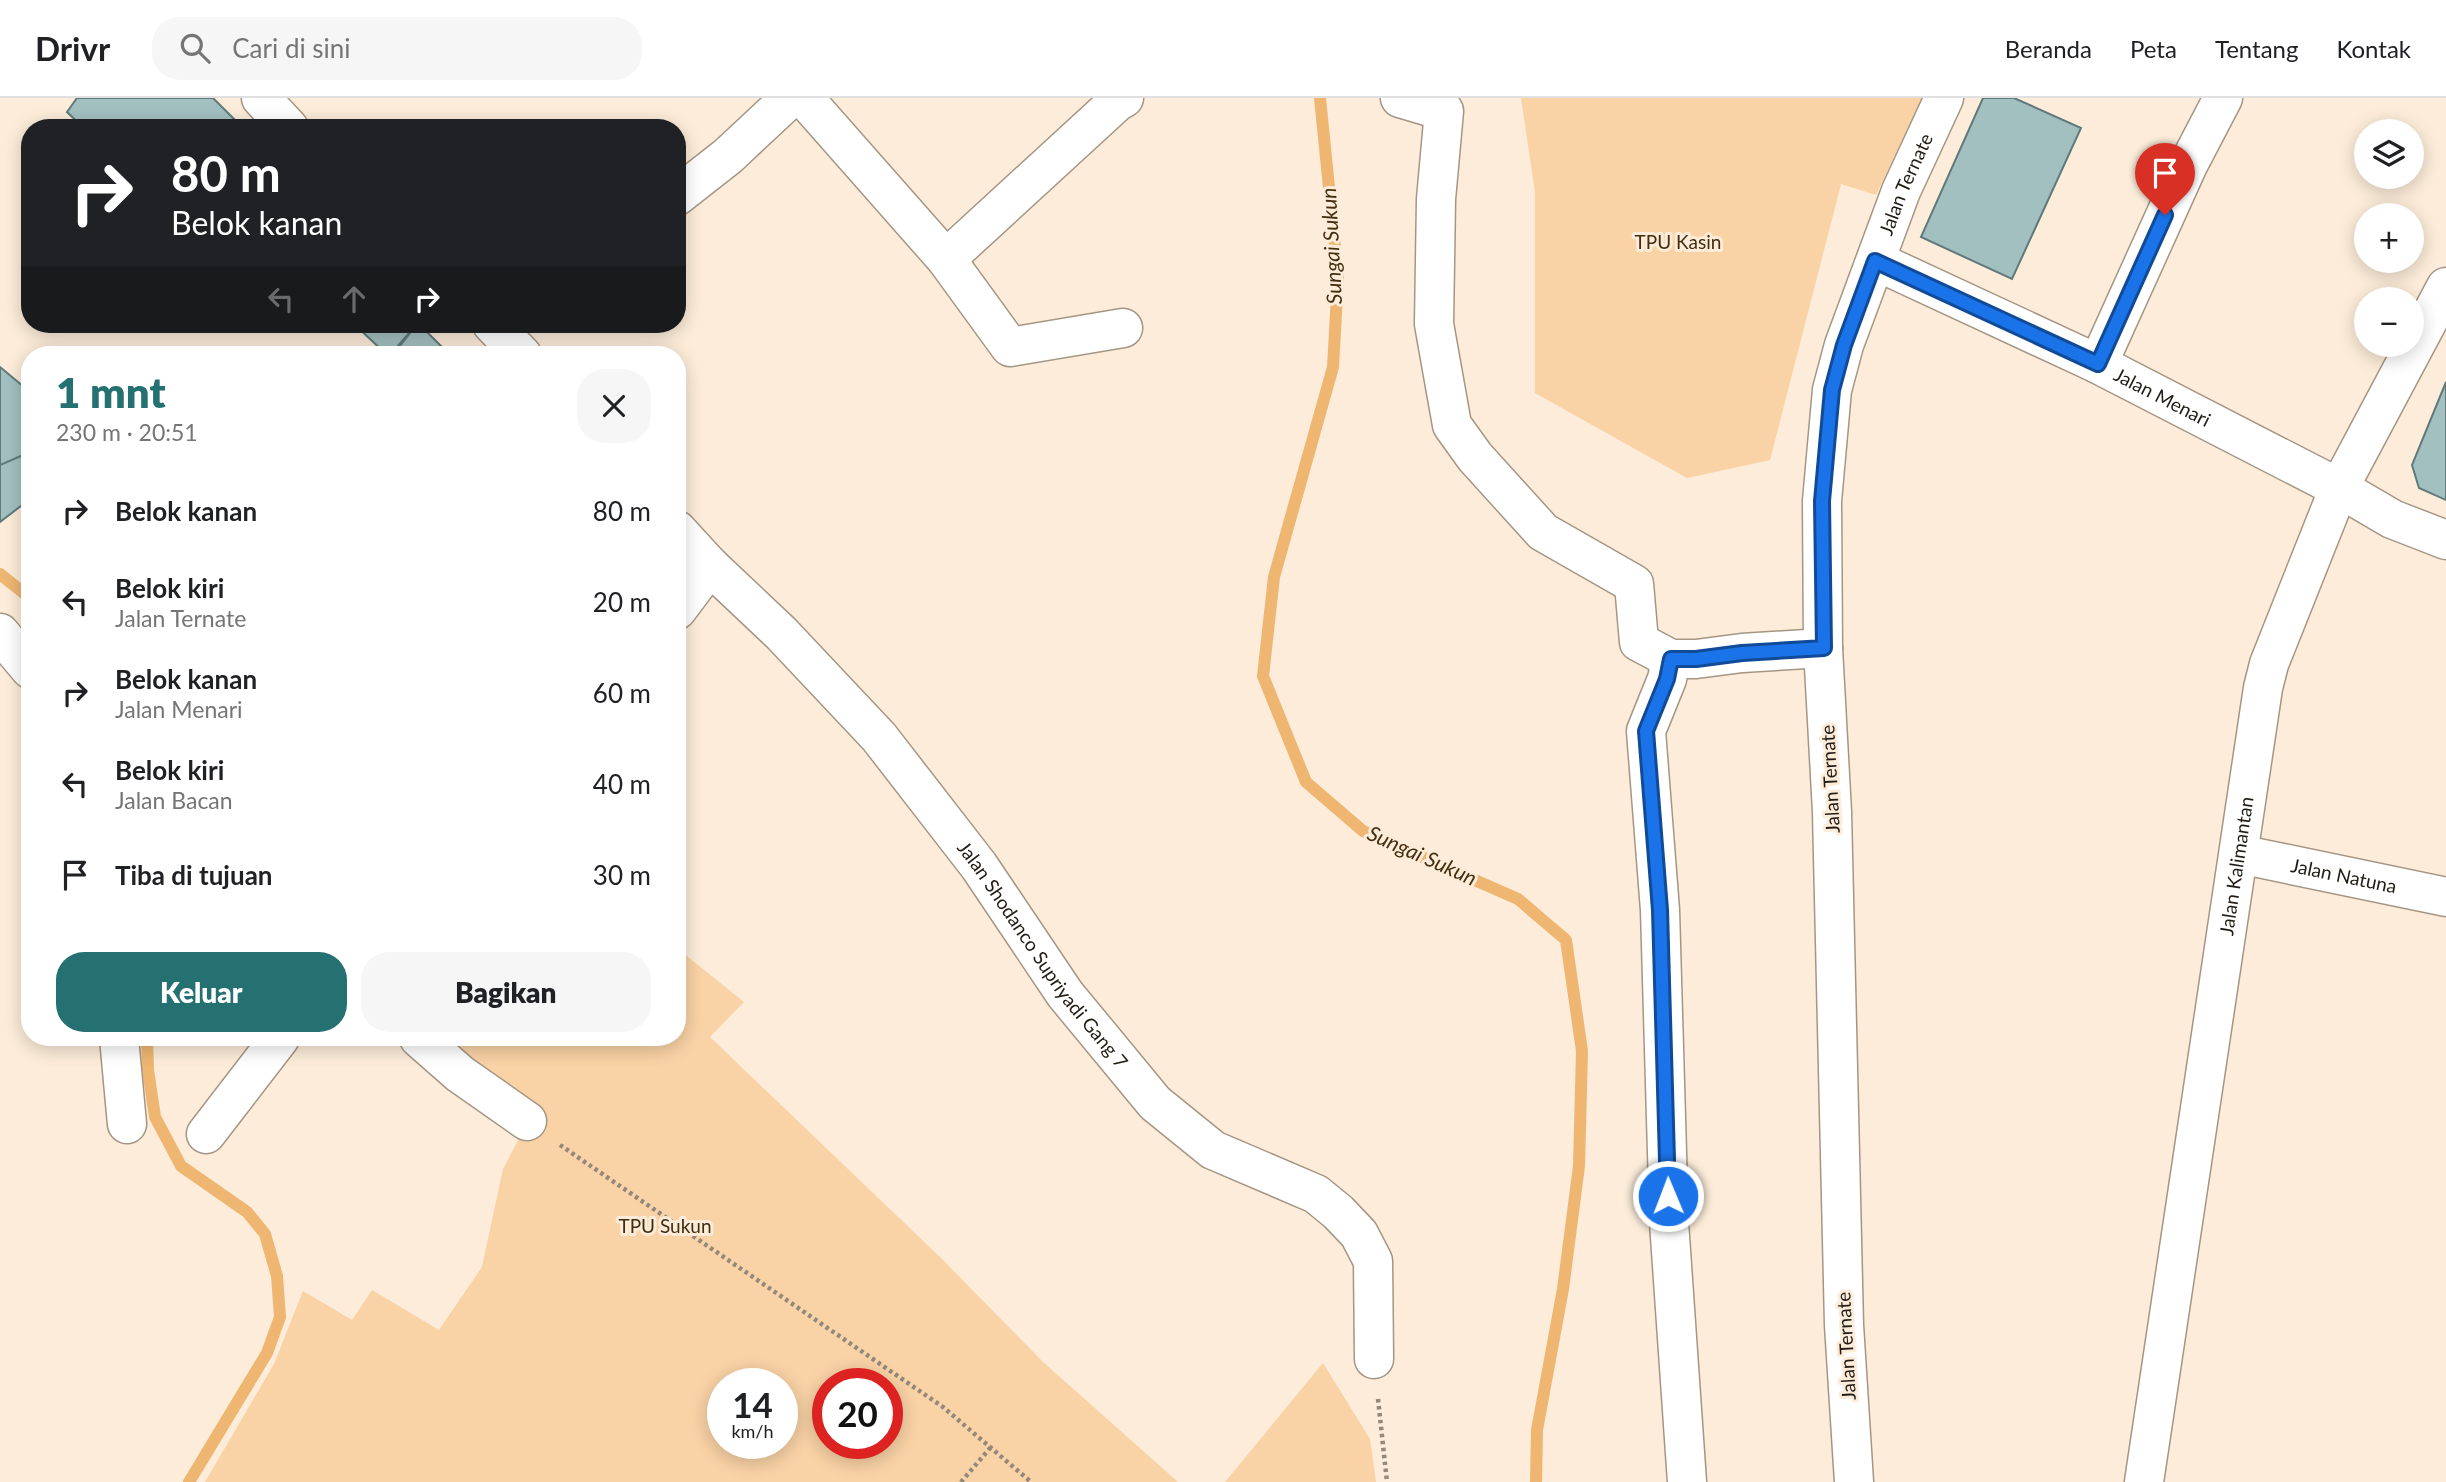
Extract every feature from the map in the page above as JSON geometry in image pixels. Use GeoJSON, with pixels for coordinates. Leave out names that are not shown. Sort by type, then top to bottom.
{"type":"FeatureCollection","features":[{"type":"Feature","properties":{"kind":"street"},"geometry":{"type":"LineString","coordinates":[[261,98],[281,119]]}},
{"type":"Feature","properties":{"kind":"street"},"geometry":{"type":"LineString","coordinates":[[686,189],[728,156],[790,98]]}},
{"type":"Feature","properties":{"kind":"street"},"geometry":{"type":"LineString","coordinates":[[804,98],[946,259],[1010,346],[1123,328]]}},
{"type":"Feature","properties":{"kind":"street"},"geometry":{"type":"LineString","coordinates":[[1400,98],[1444,111],[1436,199],[1434,324],[1452,425],[1475,457],[1543,532],[1634,584],[1639,642],[1671,659],[1824,648]]}},
{"type":"Feature","properties":{"kind":"street","name":"Jalan Ternate"},"geometry":{"type":"LineString","coordinates":[[1854,1482],[1844,1325],[1822,501],[1832,390],[1844,345],[1901,191],[1944,98]]}},
{"type":"Feature","properties":{"kind":"street"},"geometry":{"type":"LineString","coordinates":[[2098,364],[2188,165],[2223,98]]}},
{"type":"Feature","properties":{"kind":"street"},"geometry":{"type":"LineString","coordinates":[[946,259],[1118,99]]}},
{"type":"Feature","properties":{"kind":"street","name":"Jalan Menari"},"geometry":{"type":"LineString","coordinates":[[1875,261],[2098,364],[2339,488],[2392,519],[2446,540]]}},
{"type":"Feature","properties":{"kind":"street","name":"Jalan Kalimantan"},"geometry":{"type":"LineString","coordinates":[[2144,1482],[2263,688],[2269,664],[2339,488],[2446,287]]}},
{"type":"Feature","properties":{"kind":"street","name":"Jalan Shodanco Supriyadi Gang 7"},"geometry":{"type":"LineString","coordinates":[[686,540],[879,737],[979,866],[1065,994],[1155,1103],[1213,1150],[1316,1194],[1359,1234],[1373,1261],[1374,1359]]}},
{"type":"Feature","properties":{"kind":"street"},"geometry":{"type":"LineString","coordinates":[[686,598],[710,566]]}},
{"type":"Feature","properties":{"kind":"street"},"geometry":{"type":"LineString","coordinates":[[0,633],[21,656]]}},
{"type":"Feature","properties":{"kind":"street"},"geometry":{"type":"LineString","coordinates":[[1671,659],[1667,679],[1646,731],[1660,910],[1669,1222],[1687,1482]]}},
{"type":"Feature","properties":{"kind":"street","name":"Jalan Natuna"},"geometry":{"type":"LineString","coordinates":[[2239,854],[2446,897]]}},
{"type":"Feature","properties":{"kind":"street"},"geometry":{"type":"LineString","coordinates":[[120,1046],[127,1124]]}},
{"type":"Feature","properties":{"kind":"street"},"geometry":{"type":"LineString","coordinates":[[206,1134],[274,1046]]}},
{"type":"Feature","properties":{"kind":"street"},"geometry":{"type":"LineString","coordinates":[[428,1046],[460,1074],[527,1121]]}},
{"type":"Feature","properties":{"kind":"path"},"geometry":{"type":"LineString","coordinates":[[527,1121],[586,1165],[933,1400],[1031,1482]]}},
{"type":"Feature","properties":{"kind":"path"},"geometry":{"type":"LineString","coordinates":[[1374,1359],[1387,1482]]}},
{"type":"Feature","properties":{"kind":"path"},"geometry":{"type":"LineString","coordinates":[[961,1482],[991,1447]]}},
{"type":"Feature","properties":{"kind":"green space","name":"TPU Kasin"},"geometry":{"type":"Polygon","coordinates":[[[1521,98],[1922,98],[1876,195],[1841,184],[1770,460],[1687,478],[1535,393],[1535,192],[1521,98]]]}},
{"type":"Feature","properties":{"kind":"green space","name":"TPU Sukun"},"geometry":{"type":"Polygon","coordinates":[[[686,955],[744,1002],[710,1037],[941,1258],[1043,1362],[1178,1482],[205,1482],[274,1364],[303,1291],[352,1320],[372,1290],[439,1330],[482,1267],[503,1169],[532,1114],[448,1046],[686,1046],[686,955]]]}},
{"type":"Feature","properties":{"kind":"green space"},"geometry":{"type":"Polygon","coordinates":[[[1323,1363],[1370,1439],[1376,1482],[1225,1482],[1323,1363]]]}},
{"type":"Feature","properties":{"kind":"building"},"geometry":{"type":"Polygon","coordinates":[[[77,98],[213,98],[234,119],[74,119],[67,112],[77,98]]]}},
{"type":"Feature","properties":{"kind":"building"},"geometry":{"type":"Polygon","coordinates":[[[1983,98],[2014,98],[2081,128],[2012,279],[1921,237],[1983,98]]]}},
{"type":"Feature","properties":{"kind":"building"},"geometry":{"type":"Polygon","coordinates":[[[364,333],[409,333],[398,346],[377,346],[364,333]]]}},
{"type":"Feature","properties":{"kind":"building"},"geometry":{"type":"Polygon","coordinates":[[[410,333],[428,333],[441,346],[400,346],[410,333]]]}},
{"type":"Feature","properties":{"kind":"building"},"geometry":{"type":"Polygon","coordinates":[[[0,367],[21,384],[21,456],[0,465],[0,367]]]}},
{"type":"Feature","properties":{"kind":"building"},"geometry":{"type":"Polygon","coordinates":[[[2446,382],[2446,500],[2419,488],[2412,465],[2446,382]]]}},
{"type":"Feature","properties":{"kind":"building"},"geometry":{"type":"Polygon","coordinates":[[[21,456],[21,506],[0,522],[0,465],[21,456]]]}},
{"type":"Feature","properties":{"kind":"waterway","name":"Sungai Sukun"},"geometry":{"type":"LineString","coordinates":[[1320,98],[1338,277],[1333,367],[1274,577],[1263,676],[1306,782],[1363,831],[1518,899],[1566,940],[1582,1051],[1579,1166],[1563,1289],[1537,1430],[1536,1482]]}},
{"type":"Feature","properties":{"kind":"waterway"},"geometry":{"type":"LineString","coordinates":[[0,574],[21,591]]}},
{"type":"Feature","properties":{"kind":"waterway"},"geometry":{"type":"LineString","coordinates":[[147,1046],[155,1117],[181,1166],[247,1212],[265,1234],[277,1276],[280,1317],[267,1353],[189,1482]]}},
{"type":"Feature","properties":{"kind":"route"},"geometry":{"type":"LineString","coordinates":[[1668,1196],[1660,910],[1646,731],[1667,679],[1671,659],[1824,648],[1822,501],[1832,390],[1844,345],[1875,261],[2098,364],[2165,215]]}}]}
